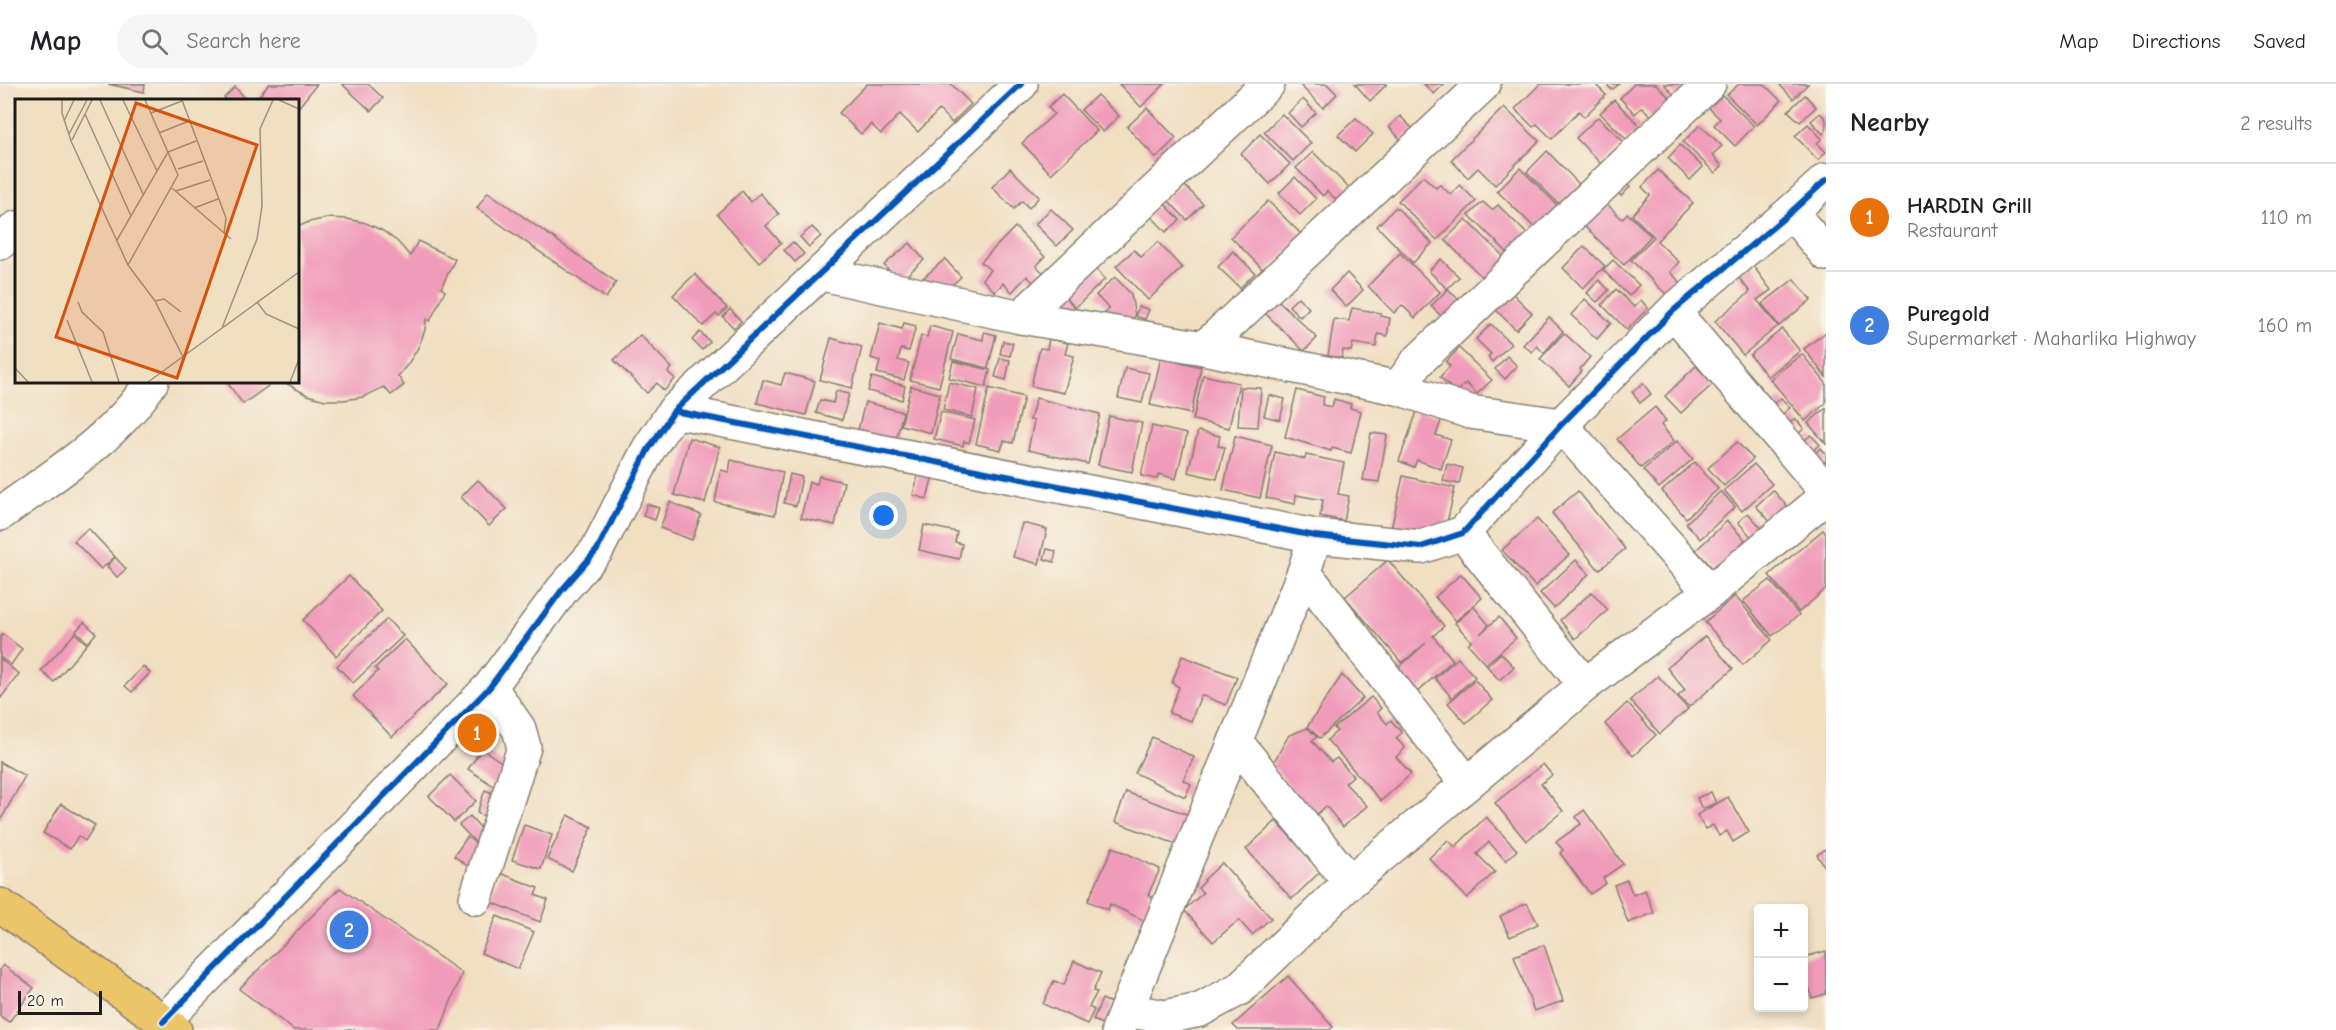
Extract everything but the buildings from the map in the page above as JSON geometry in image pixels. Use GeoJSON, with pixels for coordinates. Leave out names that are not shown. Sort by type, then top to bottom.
{"type":"FeatureCollection","features":[{"type":"Feature","properties":{"kind":"highway"},"geometry":{"type":"LineString","coordinates":[[0,905],[169,1026]]}},
{"type":"Feature","properties":{"kind":"street"},"geometry":{"type":"LineString","coordinates":[[169,1026],[490,687],[562,590],[597,550],[648,450],[674,411],[1021,84]]}},
{"type":"Feature","properties":{"kind":"street"},"geometry":{"type":"LineString","coordinates":[[1022,317],[1268,84]]}},
{"type":"Feature","properties":{"kind":"street"},"geometry":{"type":"LineString","coordinates":[[1204,348],[1484,84]]}},
{"type":"Feature","properties":{"kind":"street"},"geometry":{"type":"LineString","coordinates":[[1398,388],[1417,362],[1709,84]]}},
{"type":"Feature","properties":{"kind":"street"},"geometry":{"type":"LineString","coordinates":[[674,411],[1315,536],[1420,547],[1463,533],[1561,425],[1673,311],[1826,180]]}},
{"type":"Feature","properties":{"kind":"street"},"geometry":{"type":"LineString","coordinates":[[1791,212],[1826,254]]}},
{"type":"Feature","properties":{"kind":"street"},"geometry":{"type":"LineString","coordinates":[[0,243],[15,229]]}},
{"type":"Feature","properties":{"kind":"street"},"geometry":{"type":"LineString","coordinates":[[822,274],[1022,317],[1204,348],[1398,388],[1470,412],[1561,425],[1710,592]]}},
{"type":"Feature","properties":{"kind":"street"},"geometry":{"type":"LineString","coordinates":[[1673,311],[1826,491]]}},
{"type":"Feature","properties":{"kind":"street"},"geometry":{"type":"LineString","coordinates":[[0,514],[90,449],[141,399],[151,382]]}},
{"type":"Feature","properties":{"kind":"street"},"geometry":{"type":"LineString","coordinates":[[1315,536],[1304,572],[1122,1020],[1165,1017],[1200,1010],[1239,989],[1350,882],[1585,685],[1710,592],[1826,497]]}},
{"type":"Feature","properties":{"kind":"street"},"geometry":{"type":"LineString","coordinates":[[1463,533],[1585,685]]}},
{"type":"Feature","properties":{"kind":"street"},"geometry":{"type":"LineString","coordinates":[[1304,572],[1467,784]]}},
{"type":"Feature","properties":{"kind":"street"},"geometry":{"type":"LineString","coordinates":[[476,898],[524,747],[519,729],[490,687]]}},
{"type":"Feature","properties":{"kind":"street"},"geometry":{"type":"LineString","coordinates":[[1235,741],[1350,882]]}},
{"type":"Feature","properties":{"kind":"cycle path"},"geometry":{"type":"LineString","coordinates":[[163,1022],[490,687],[562,590],[597,550],[648,450],[674,411],[1021,84]]}},
{"type":"Feature","properties":{"kind":"cycle path"},"geometry":{"type":"LineString","coordinates":[[674,411],[1315,536],[1421,547],[1463,533],[1561,425],[1673,311],[1826,180]]}},
{"type":"Feature","properties":{"kind":"place","name":"HARDIN Grill"},"geometry":{"type":"Point","coordinates":[477,733]}},
{"type":"Feature","properties":{"kind":"place","name":"Puregold"},"geometry":{"type":"Point","coordinates":[349,930]}}]}
